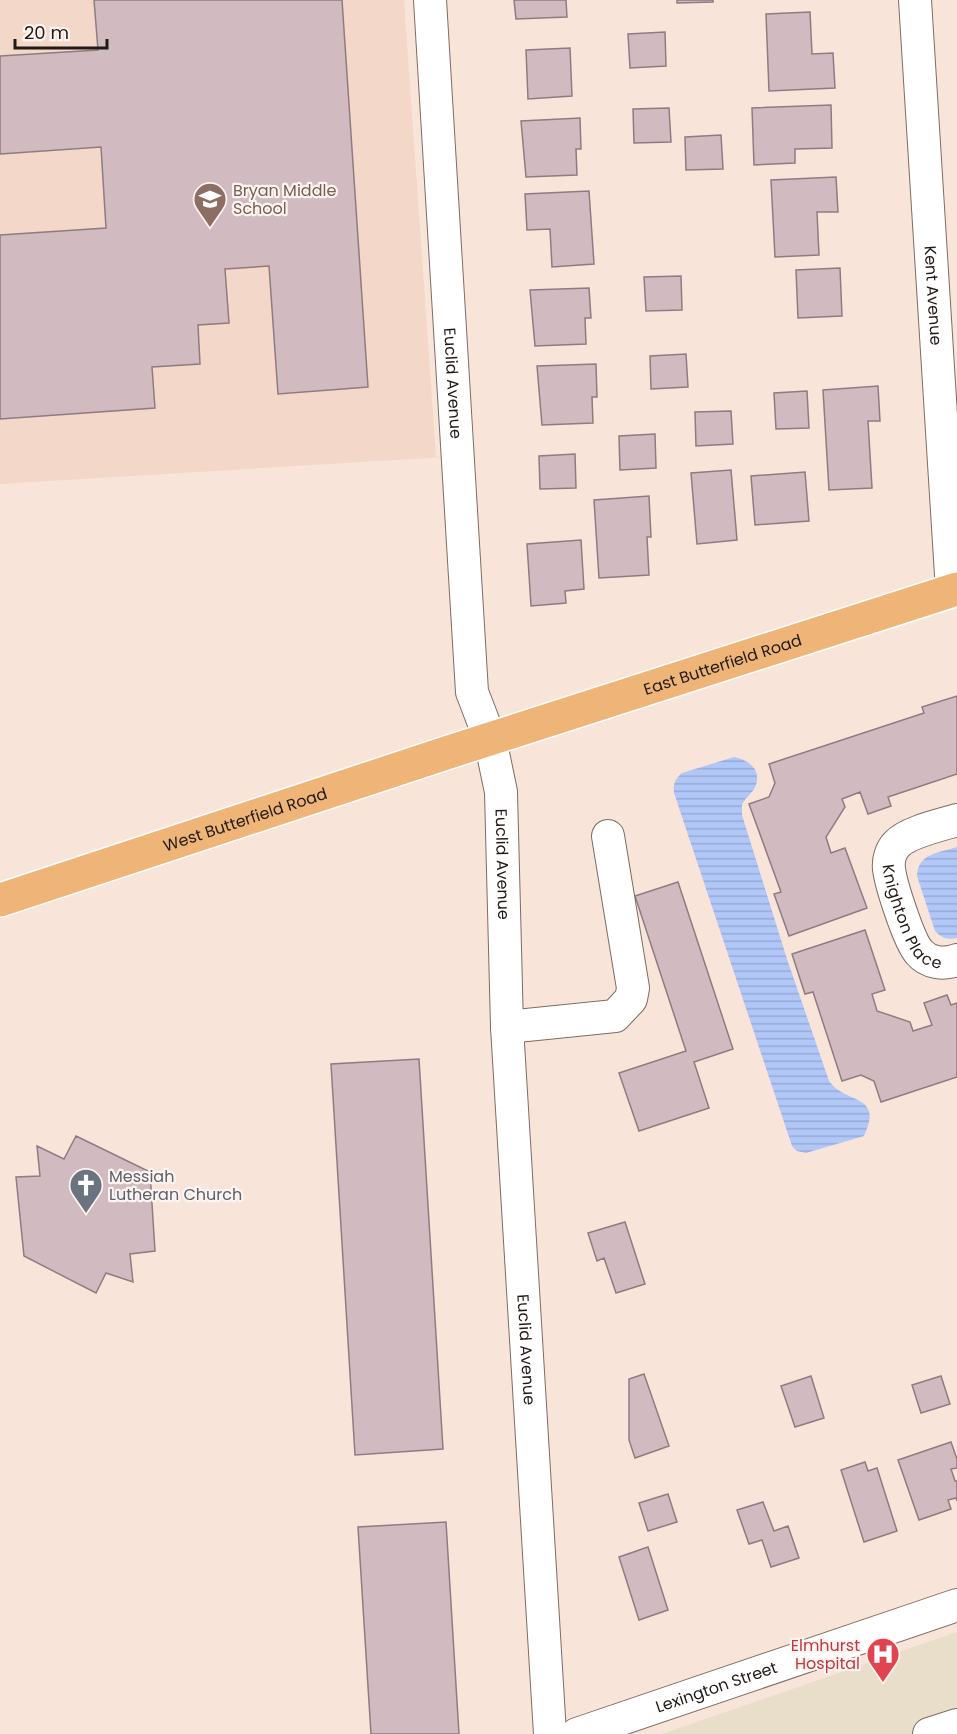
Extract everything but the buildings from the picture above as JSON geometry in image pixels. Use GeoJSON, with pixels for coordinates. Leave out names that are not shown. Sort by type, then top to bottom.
{"type":"FeatureCollection","features":[{"type":"Feature","properties":{"kind":"main road","name":"East Butterfield Road"},"geometry":{"type":"LineString","coordinates":[[490,739],[954,590]]}},
{"type":"Feature","properties":{"kind":"main road","name":"West Butterfield Road"},"geometry":{"type":"LineString","coordinates":[[0,900],[490,739]]}},
{"type":"Feature","properties":{"kind":"street","name":"Euclid Avenue"},"geometry":{"type":"LineString","coordinates":[[430,0],[472,692],[490,739],[501,792],[507,1028],[550,1734]]}},
{"type":"Feature","properties":{"kind":"street","name":"Kent Avenue"},"geometry":{"type":"LineString","coordinates":[[915,0],[954,590]]}},
{"type":"Feature","properties":{"kind":"street","name":"Knighton Place"},"geometry":{"type":"LineString","coordinates":[[957,820],[911,835],[898,842],[890,853],[888,868],[911,938],[919,953],[932,962],[957,960]]}},
{"type":"Feature","properties":{"kind":"street"},"geometry":{"type":"LineString","coordinates":[[507,1028],[615,1016],[631,999],[633,988],[608,836]]}},
{"type":"Feature","properties":{"kind":"street","name":"Lexington Street"},"geometry":{"type":"LineString","coordinates":[[577,1734],[957,1605]]}},
{"type":"Feature","properties":{"kind":"street"},"geometry":{"type":"LineString","coordinates":[[929,1734],[957,1725]]}},
{"type":"Feature","properties":{"kind":"shaded area","name":"Bryan Middle School"},"geometry":{"type":"Polygon","coordinates":[[[0,0],[404,0],[436,457],[461,456],[0,484],[0,0]]]}},
{"type":"Feature","properties":{"kind":"shaded area","name":"Elmhurst Hospital"},"geometry":{"type":"Polygon","coordinates":[[[957,1632],[957,1734],[662,1734],[957,1632]]]}},
{"type":"Feature","properties":{"kind":"water"},"geometry":{"type":"Polygon","coordinates":[[[734,757],[750,764],[756,772],[757,783],[742,805],[742,815],[787,959],[829,1081],[844,1094],[860,1101],[869,1113],[869,1122],[864,1136],[806,1153],[797,1151],[792,1146],[674,793],[675,782],[682,773],[734,757]]]}},
{"type":"Feature","properties":{"kind":"water"},"geometry":{"type":"Polygon","coordinates":[[[957,847],[957,938],[947,939],[935,931],[917,876],[918,868],[925,858],[957,847]]]}},
{"type":"Feature","properties":{"kind":"place","name":"Bryan Middle School"},"geometry":{"type":"Point","coordinates":[210,228]}},
{"type":"Feature","properties":{"kind":"place","name":"Messiah Lutheran Church"},"geometry":{"type":"Point","coordinates":[86,1214]}},
{"type":"Feature","properties":{"kind":"place","name":"Elmhurst Hospital"},"geometry":{"type":"Point","coordinates":[883,1683]}}]}
